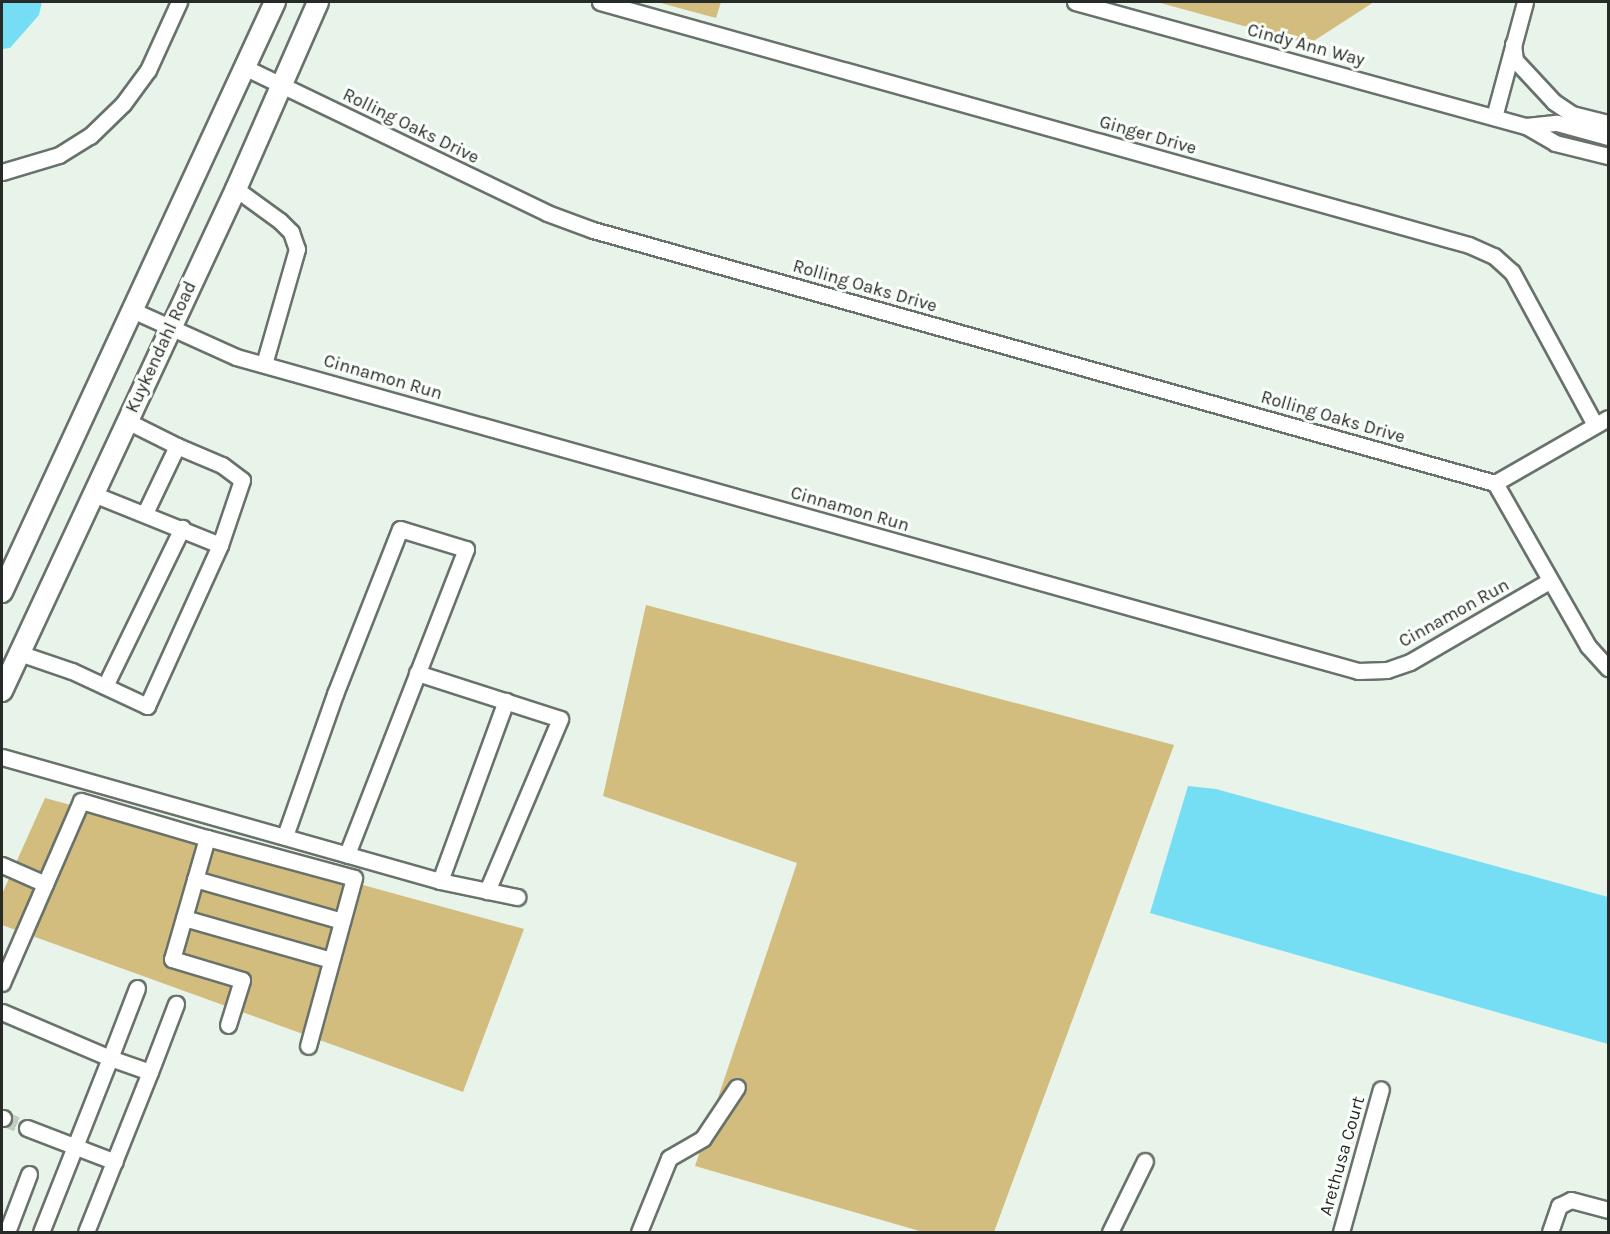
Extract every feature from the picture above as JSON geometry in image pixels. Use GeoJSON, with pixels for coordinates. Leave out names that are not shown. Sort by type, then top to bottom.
{"type":"FeatureCollection","features":[{"type":"Feature","properties":{"kind":"main road"},"geometry":{"type":"LineString","coordinates":[[2,592],[275,2]]}},
{"type":"Feature","properties":{"kind":"main road","name":"Kuykendahl Road"},"geometry":{"type":"LineString","coordinates":[[2,691],[236,189],[318,2]]}},
{"type":"Feature","properties":{"kind":"street"},"geometry":{"type":"LineString","coordinates":[[2,172],[59,155],[90,136],[123,104],[148,70],[179,2]]}},
{"type":"Feature","properties":{"kind":"street","name":"Ginger Drive"},"geometry":{"type":"LineString","coordinates":[[600,2],[1469,245],[1494,256],[1512,272],[1602,422]]}},
{"type":"Feature","properties":{"kind":"street","name":"Cindy Ann Way"},"geometry":{"type":"LineString","coordinates":[[1075,2],[1526,126],[1555,143],[1608,156]]}},
{"type":"Feature","properties":{"kind":"street"},"geometry":{"type":"LineString","coordinates":[[1494,117],[1525,2]]}},
{"type":"Feature","properties":{"kind":"street"},"geometry":{"type":"LineString","coordinates":[[1513,44],[1515,60],[1554,102],[1572,114],[1608,123]]}},
{"type":"Feature","properties":{"kind":"street","name":"Rolling Oaks Drive"},"geometry":{"type":"LineString","coordinates":[[246,68],[547,213],[594,230],[1495,483]]}},
{"type":"Feature","properties":{"kind":"street","name":"Cindy Ann Way"},"geometry":{"type":"LineString","coordinates":[[1526,126],[1557,123],[1608,137]]}},
{"type":"Feature","properties":{"kind":"street"},"geometry":{"type":"LineString","coordinates":[[236,189],[280,221],[291,232],[297,249],[264,364]]}},
{"type":"Feature","properties":{"kind":"street","name":"Cinnamon Run"},"geometry":{"type":"LineString","coordinates":[[132,310],[210,347],[264,364],[1358,671],[1387,670],[1410,662],[1549,582]]}},
{"type":"Feature","properties":{"kind":"street"},"geometry":{"type":"LineString","coordinates":[[19,653],[105,686],[147,706],[220,545],[242,480],[222,465],[127,421]]}},
{"type":"Feature","properties":{"kind":"street"},"geometry":{"type":"LineString","coordinates":[[1602,422],[1495,483],[1549,582],[1588,646],[1608,669]]}},
{"type":"Feature","properties":{"kind":"street"},"geometry":{"type":"LineString","coordinates":[[145,513],[177,446]]}},
{"type":"Feature","properties":{"kind":"street"},"geometry":{"type":"LineString","coordinates":[[93,494],[220,545]]}},
{"type":"Feature","properties":{"kind":"street"},"geometry":{"type":"LineString","coordinates":[[105,686],[182,528]]}},
{"type":"Feature","properties":{"kind":"street"},"geometry":{"type":"LineString","coordinates":[[285,836],[334,694],[400,529],[466,549],[347,855]]}},
{"type":"Feature","properties":{"kind":"street"},"geometry":{"type":"LineString","coordinates":[[417,672],[560,719],[487,891]]}},
{"type":"Feature","properties":{"kind":"street"},"geometry":{"type":"LineString","coordinates":[[440,881],[506,701]]}},
{"type":"Feature","properties":{"kind":"street"},"geometry":{"type":"LineString","coordinates":[[2,757],[440,881],[517,897]]}},
{"type":"Feature","properties":{"kind":"street"},"geometry":{"type":"LineString","coordinates":[[2,983],[81,801],[354,878],[308,1046]]}},
{"type":"Feature","properties":{"kind":"street"},"geometry":{"type":"LineString","coordinates":[[207,838],[172,959],[242,980],[228,1025]]}},
{"type":"Feature","properties":{"kind":"street"},"geometry":{"type":"LineString","coordinates":[[2,865],[45,884]]}},
{"type":"Feature","properties":{"kind":"street"},"geometry":{"type":"LineString","coordinates":[[195,879],[342,921]]}},
{"type":"Feature","properties":{"kind":"street"},"geometry":{"type":"LineString","coordinates":[[184,918],[331,960]]}},
{"type":"Feature","properties":{"kind":"street"},"geometry":{"type":"LineString","coordinates":[[41,1233],[137,988]]}},
{"type":"Feature","properties":{"kind":"street"},"geometry":{"type":"LineString","coordinates":[[86,1233],[176,1004]]}},
{"type":"Feature","properties":{"kind":"street"},"geometry":{"type":"LineString","coordinates":[[2,1012],[110,1058],[150,1072]]}},
{"type":"Feature","properties":{"kind":"street"},"geometry":{"type":"LineString","coordinates":[[639,1233],[669,1158],[703,1138],[736,1087]]}},
{"type":"Feature","properties":{"kind":"street","name":"Arethusa Court"},"geometry":{"type":"LineString","coordinates":[[1341,1233],[1381,1089]]}},
{"type":"Feature","properties":{"kind":"street"},"geometry":{"type":"LineString","coordinates":[[27,1128],[115,1162]]}},
{"type":"Feature","properties":{"kind":"street"},"geometry":{"type":"LineString","coordinates":[[1110,1233],[1145,1161]]}},
{"type":"Feature","properties":{"kind":"street"},"geometry":{"type":"LineString","coordinates":[[7,1233],[29,1174]]}},
{"type":"Feature","properties":{"kind":"street"},"geometry":{"type":"LineString","coordinates":[[1550,1233],[1559,1206],[1571,1200],[1608,1210]]}},
{"type":"Feature","properties":{"kind":"shaded area"},"geometry":{"type":"Polygon","coordinates":[[[657,2],[721,2],[716,18],[657,2]]]}},
{"type":"Feature","properties":{"kind":"shaded area"},"geometry":{"type":"Polygon","coordinates":[[[1157,2],[1374,2],[1309,44],[1157,2]]]}},
{"type":"Feature","properties":{"kind":"shaded area"},"geometry":{"type":"Polygon","coordinates":[[[646,605],[1174,745],[994,1232],[923,1232],[695,1166],[797,863],[603,796],[646,605]]]}},
{"type":"Feature","properties":{"kind":"shaded area"},"geometry":{"type":"Polygon","coordinates":[[[45,798],[524,929],[463,1092],[2,925],[2,894],[45,798]]]}},
{"type":"Feature","properties":{"kind":"water"},"geometry":{"type":"Polygon","coordinates":[[[2,2],[42,2],[39,15],[10,48],[2,49],[2,2]]]}},
{"type":"Feature","properties":{"kind":"water"},"geometry":{"type":"Polygon","coordinates":[[[1188,786],[1216,789],[1608,897],[1608,1044],[1150,913],[1188,786]]]}},
{"type":"Feature","properties":{"kind":"tunnel"},"geometry":{"type":"LineString","coordinates":[[3,1118],[27,1128]]}}]}
